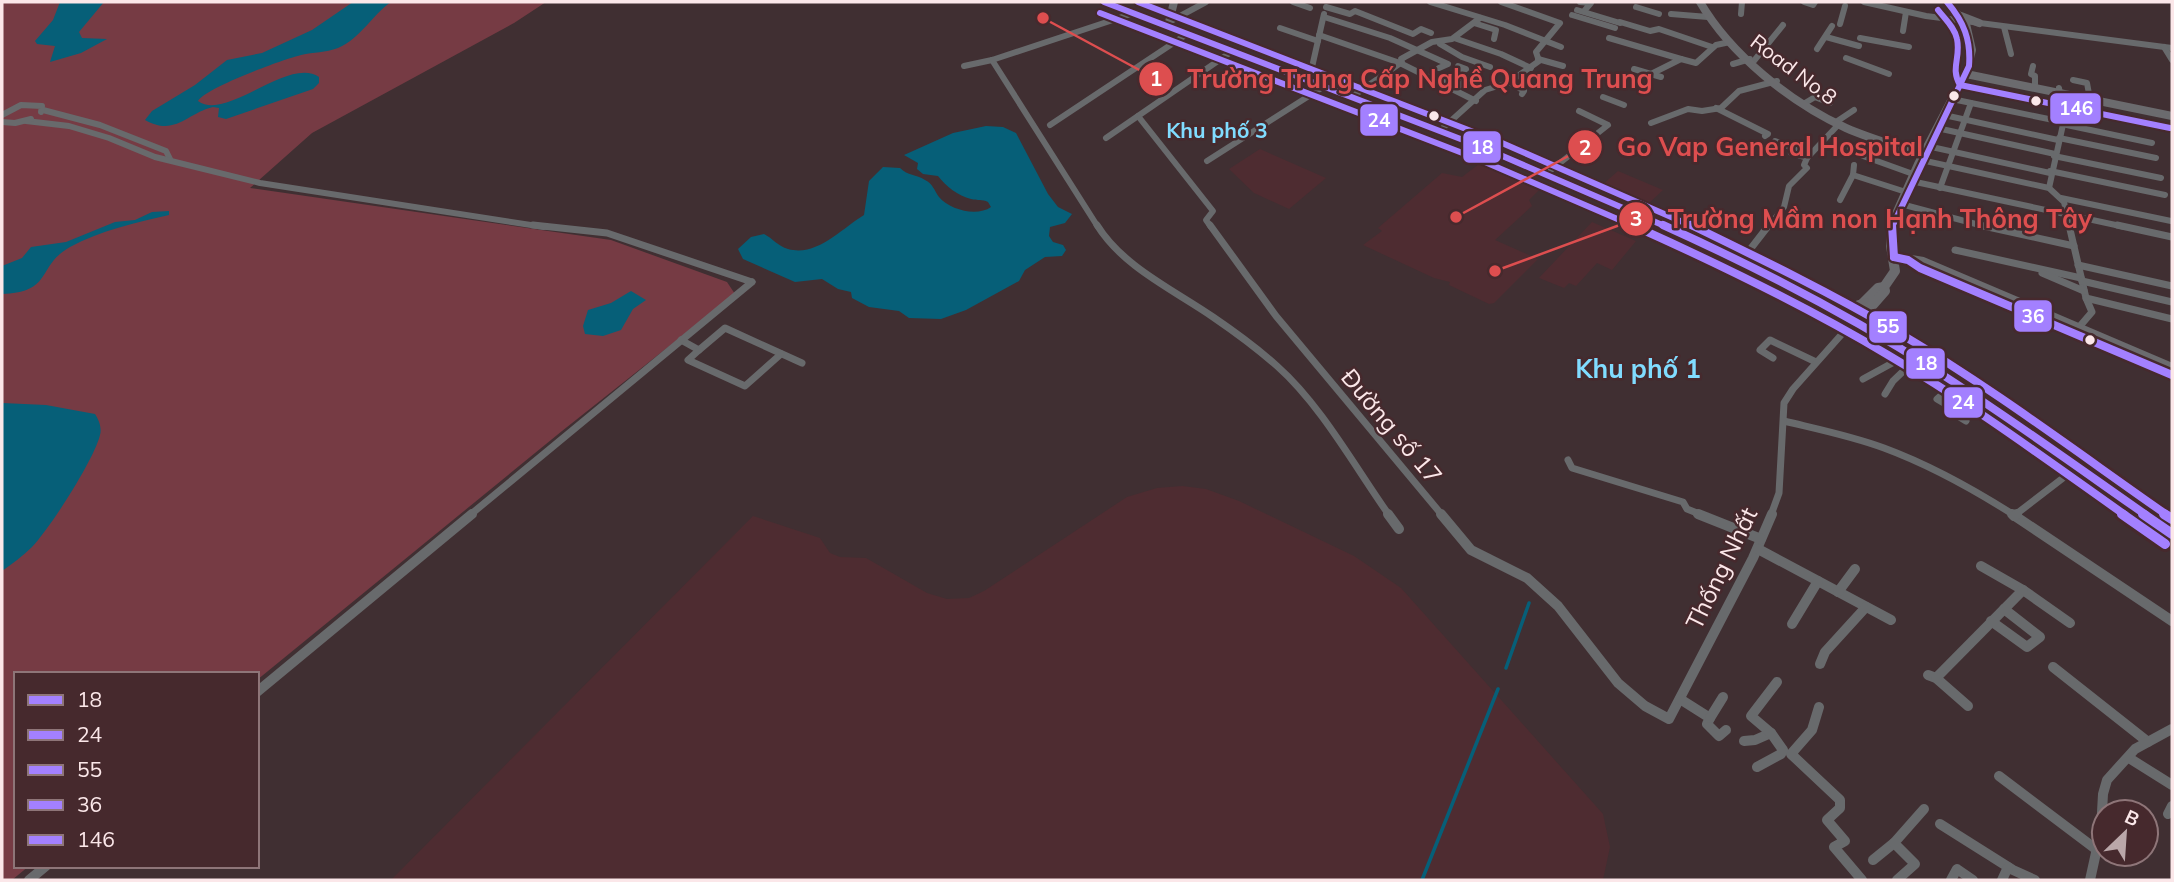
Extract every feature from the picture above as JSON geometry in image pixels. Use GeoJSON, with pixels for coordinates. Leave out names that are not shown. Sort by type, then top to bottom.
{"type":"FeatureCollection","features":[{"type":"Feature","properties":{"kind":"main road"},"geometry":{"type":"LineString","coordinates":[[1104,2],[1310,76],[1374,104],[1549,172]]}},
{"type":"Feature","properties":{"kind":"main road"},"geometry":{"type":"LineString","coordinates":[[1117,2],[1231,52],[1443,128],[1745,256],[1833,304],[2172,524]]}},
{"type":"Feature","properties":{"kind":"main road"},"geometry":{"type":"LineString","coordinates":[[1168,24],[1174,2]]}},
{"type":"Feature","properties":{"kind":"main road","name":"Road No.8"},"geometry":{"type":"LineString","coordinates":[[1700,2],[1708,17],[1730,42],[1805,103],[1837,123],[1924,154]]}},
{"type":"Feature","properties":{"kind":"main road"},"geometry":{"type":"LineString","coordinates":[[1947,2],[1958,18],[1979,23]]}},
{"type":"Feature","properties":{"kind":"main road","name":"Thống Nhất"},"geometry":{"type":"LineString","coordinates":[[1854,320],[1885,291],[1884,287],[1895,271],[1891,229],[1912,177],[1967,72],[1972,45],[1958,18]]}},
{"type":"Feature","properties":{"kind":"main road"},"geometry":{"type":"LineString","coordinates":[[1967,72],[2059,91],[2089,94],[2172,113]]}},
{"type":"Feature","properties":{"kind":"main road"},"geometry":{"type":"LineString","coordinates":[[1967,72],[2172,113]]}},
{"type":"Feature","properties":{"kind":"main road"},"geometry":{"type":"LineString","coordinates":[[1609,197],[1720,250],[1947,369],[2172,534]]}},
{"type":"Feature","properties":{"kind":"main road"},"geometry":{"type":"LineString","coordinates":[[1894,257],[1908,260],[1920,268],[2172,368]]}},
{"type":"Feature","properties":{"kind":"main road","name":"Thống Nhất"},"geometry":{"type":"LineString","coordinates":[[1854,320],[1864,301],[1878,288],[1884,287]]}},
{"type":"Feature","properties":{"kind":"main road"},"geometry":{"type":"LineString","coordinates":[[1833,304],[1854,306],[1864,301]]}},
{"type":"Feature","properties":{"kind":"main road"},"geometry":{"type":"LineString","coordinates":[[2076,331],[2172,375]]}},
{"type":"Feature","properties":{"kind":"street"},"geometry":{"type":"LineString","coordinates":[[1168,24],[1206,2]]}},
{"type":"Feature","properties":{"kind":"street"},"geometry":{"type":"LineString","coordinates":[[1293,2],[1313,9],[1350,14],[1355,11],[1413,34],[1422,29],[1432,33]]}},
{"type":"Feature","properties":{"kind":"street"},"geometry":{"type":"LineString","coordinates":[[1430,2],[1561,47]]}},
{"type":"Feature","properties":{"kind":"street"},"geometry":{"type":"LineString","coordinates":[[1501,2],[1560,23],[1535,55],[1538,59],[1563,66]]}},
{"type":"Feature","properties":{"kind":"street"},"geometry":{"type":"LineString","coordinates":[[1580,2],[1591,3]]}},
{"type":"Feature","properties":{"kind":"street"},"geometry":{"type":"LineString","coordinates":[[1648,11],[1651,2]]}},
{"type":"Feature","properties":{"kind":"street"},"geometry":{"type":"LineString","coordinates":[[1739,23],[1742,2]]}},
{"type":"Feature","properties":{"kind":"street"},"geometry":{"type":"LineString","coordinates":[[1804,2],[1813,5],[1815,2]]}},
{"type":"Feature","properties":{"kind":"street"},"geometry":{"type":"LineString","coordinates":[[1864,2],[1906,12],[1958,18]]}},
{"type":"Feature","properties":{"kind":"street"},"geometry":{"type":"LineString","coordinates":[[1586,10],[1591,3]]}},
{"type":"Feature","properties":{"kind":"street"},"geometry":{"type":"LineString","coordinates":[[1840,24],[1845,6]]}},
{"type":"Feature","properties":{"kind":"street"},"geometry":{"type":"LineString","coordinates":[[1636,7],[1659,14]]}},
{"type":"Feature","properties":{"kind":"street"},"geometry":{"type":"LineString","coordinates":[[1310,76],[1325,10]]}},
{"type":"Feature","properties":{"kind":"street"},"geometry":{"type":"LineString","coordinates":[[1325,10],[1448,64],[1440,68]]}},
{"type":"Feature","properties":{"kind":"street"},"geometry":{"type":"LineString","coordinates":[[1903,31],[1906,12]]}},
{"type":"Feature","properties":{"kind":"street"},"geometry":{"type":"LineString","coordinates":[[964,66],[992,60],[1134,13]]}},
{"type":"Feature","properties":{"kind":"street"},"geometry":{"type":"LineString","coordinates":[[1574,13],[1650,31],[1659,29],[1712,47]]}},
{"type":"Feature","properties":{"kind":"street"},"geometry":{"type":"LineString","coordinates":[[1671,14],[1708,17]]}},
{"type":"Feature","properties":{"kind":"street"},"geometry":{"type":"LineString","coordinates":[[1440,44],[1454,38],[1480,18]]}},
{"type":"Feature","properties":{"kind":"street"},"geometry":{"type":"LineString","coordinates":[[1474,23],[1496,30],[1493,39]]}},
{"type":"Feature","properties":{"kind":"street"},"geometry":{"type":"LineString","coordinates":[[1979,23],[2172,48]]}},
{"type":"Feature","properties":{"kind":"street"},"geometry":{"type":"LineString","coordinates":[[1733,64],[1752,61],[1783,25]]}},
{"type":"Feature","properties":{"kind":"street"},"geometry":{"type":"LineString","coordinates":[[1817,49],[1832,26]]}},
{"type":"Feature","properties":{"kind":"street"},"geometry":{"type":"LineString","coordinates":[[1280,27],[1402,62],[1476,101]]}},
{"type":"Feature","properties":{"kind":"street"},"geometry":{"type":"LineString","coordinates":[[2004,27],[2011,54]]}},
{"type":"Feature","properties":{"kind":"street"},"geometry":{"type":"LineString","coordinates":[[1050,125],[1187,34]]}},
{"type":"Feature","properties":{"kind":"street"},"geometry":{"type":"LineString","coordinates":[[1826,37],[1859,46]]}},
{"type":"Feature","properties":{"kind":"street"},"geometry":{"type":"LineString","coordinates":[[1454,38],[1501,54],[1531,68]]}},
{"type":"Feature","properties":{"kind":"street"},"geometry":{"type":"LineString","coordinates":[[1609,38],[1696,63],[1712,47],[1730,42]]}},
{"type":"Feature","properties":{"kind":"street"},"geometry":{"type":"LineString","coordinates":[[1860,38],[1909,47]]}},
{"type":"Feature","properties":{"kind":"street"},"geometry":{"type":"LineString","coordinates":[[1356,94],[1402,62],[1401,59],[1432,42],[1490,67]]}},
{"type":"Feature","properties":{"kind":"street"},"geometry":{"type":"LineString","coordinates":[[2165,47],[2172,60]]}},
{"type":"Feature","properties":{"kind":"street"},"geometry":{"type":"LineString","coordinates":[[1106,138],[1231,52]]}},
{"type":"Feature","properties":{"kind":"street"},"geometry":{"type":"LineString","coordinates":[[1846,58],[1889,75]]}},
{"type":"Feature","properties":{"kind":"street"},"geometry":{"type":"LineString","coordinates":[[1443,128],[1476,101],[1485,90],[1509,82],[1531,68],[1538,59]]}},
{"type":"Feature","properties":{"kind":"street"},"geometry":{"type":"LineString","coordinates":[[1651,74],[1681,59]]}},
{"type":"Feature","properties":{"kind":"street"},"geometry":{"type":"LineString","coordinates":[[992,60],[1107,241],[1159,283],[1214,318],[1277,366],[1304,394],[1399,529]]}},
{"type":"Feature","properties":{"kind":"street"},"geometry":{"type":"LineString","coordinates":[[1443,83],[1466,69],[1458,66]]}},
{"type":"Feature","properties":{"kind":"street"},"geometry":{"type":"LineString","coordinates":[[2033,66],[2031,74],[2035,76],[2035,84]]}},
{"type":"Feature","properties":{"kind":"street"},"geometry":{"type":"LineString","coordinates":[[1634,69],[1661,77]]}},
{"type":"Feature","properties":{"kind":"street"},"geometry":{"type":"LineString","coordinates":[[1454,89],[1469,79],[1455,76]]}},
{"type":"Feature","properties":{"kind":"street"},"geometry":{"type":"LineString","coordinates":[[2073,80],[2088,83],[2089,94]]}},
{"type":"Feature","properties":{"kind":"street"},"geometry":{"type":"LineString","coordinates":[[1651,123],[1688,109],[1702,111],[1716,108],[1750,85],[1777,81]]}},
{"type":"Feature","properties":{"kind":"street"},"geometry":{"type":"LineString","coordinates":[[1509,82],[1520,87],[1524,91],[1522,94]]}},
{"type":"Feature","properties":{"kind":"street"},"geometry":{"type":"LineString","coordinates":[[1206,161],[1323,87]]}},
{"type":"Feature","properties":{"kind":"street"},"geometry":{"type":"LineString","coordinates":[[2049,188],[2050,172],[2063,123],[2064,110],[2059,91]]}},
{"type":"Feature","properties":{"kind":"street"},"geometry":{"type":"LineString","coordinates":[[1603,97],[1624,106]]}},
{"type":"Feature","properties":{"kind":"street"},"geometry":{"type":"LineString","coordinates":[[1805,103],[1815,97],[1830,103]]}},
{"type":"Feature","properties":{"kind":"street"},"geometry":{"type":"LineString","coordinates":[[1952,99],[2152,143]]}},
{"type":"Feature","properties":{"kind":"street"},"geometry":{"type":"LineString","coordinates":[[1940,188],[1972,103]]}},
{"type":"Feature","properties":{"kind":"street"},"geometry":{"type":"LineString","coordinates":[[3,112],[30,104],[42,106],[43,110],[89,121],[166,151],[170,159]]}},
{"type":"Feature","properties":{"kind":"street"},"geometry":{"type":"LineString","coordinates":[[1716,108],[1768,134],[1765,136]]}},
{"type":"Feature","properties":{"kind":"street"},"geometry":{"type":"LineString","coordinates":[[26,121],[43,110]]}},
{"type":"Feature","properties":{"kind":"street"},"geometry":{"type":"LineString","coordinates":[[1745,256],[1784,207],[1789,186],[1807,168],[1804,165],[1807,158],[1837,123],[1854,110]]}},
{"type":"Feature","properties":{"kind":"street"},"geometry":{"type":"LineString","coordinates":[[1549,172],[1608,125],[1579,111]]}},
{"type":"Feature","properties":{"kind":"street"},"geometry":{"type":"LineString","coordinates":[[1944,115],[2156,158]]}},
{"type":"Feature","properties":{"kind":"street","name":"Đường số 17"},"geometry":{"type":"LineString","coordinates":[[1138,116],[1213,211],[1206,220],[1276,316],[1471,550],[1527,578],[1558,606],[1618,683],[1645,706],[1669,719]]}},
{"type":"Feature","properties":{"kind":"street"},"geometry":{"type":"LineString","coordinates":[[2,122],[50,122],[113,140],[155,158],[170,159],[260,183],[544,228],[607,233],[752,282],[259,690]]}},
{"type":"Feature","properties":{"kind":"street"},"geometry":{"type":"LineString","coordinates":[[1937,128],[2161,178]]}},
{"type":"Feature","properties":{"kind":"street"},"geometry":{"type":"LineString","coordinates":[[113,140],[124,134]]}},
{"type":"Feature","properties":{"kind":"street"},"geometry":{"type":"LineString","coordinates":[[1775,141],[1795,149],[1791,153],[1807,158]]}},
{"type":"Feature","properties":{"kind":"street"},"geometry":{"type":"LineString","coordinates":[[1850,148],[1940,188],[2172,237]]}},
{"type":"Feature","properties":{"kind":"street"},"geometry":{"type":"LineString","coordinates":[[1924,154],[1955,152],[2165,195]]}},
{"type":"Feature","properties":{"kind":"street"},"geometry":{"type":"LineString","coordinates":[[1924,154],[1949,166],[2049,188],[2061,198],[2171,221]]}},
{"type":"Feature","properties":{"kind":"street"},"geometry":{"type":"LineString","coordinates":[[1840,200],[1853,175],[1854,165]]}},
{"type":"Feature","properties":{"kind":"street"},"geometry":{"type":"LineString","coordinates":[[1853,175],[1906,192]]}},
{"type":"Feature","properties":{"kind":"street"},"geometry":{"type":"LineString","coordinates":[[2061,198],[2085,295],[2092,312],[2076,331]]}},
{"type":"Feature","properties":{"kind":"street"},"geometry":{"type":"LineString","coordinates":[[1901,204],[1946,218],[2074,246]]}},
{"type":"Feature","properties":{"kind":"street"},"geometry":{"type":"LineString","coordinates":[[1955,250],[2172,302]]}},
{"type":"Feature","properties":{"kind":"street"},"geometry":{"type":"LineString","coordinates":[[2022,265],[2085,295],[2172,319]]}},
{"type":"Feature","properties":{"kind":"street"},"geometry":{"type":"LineString","coordinates":[[2078,265],[2172,286]]}},
{"type":"Feature","properties":{"kind":"street","name":"Thống Nhất"},"geometry":{"type":"LineString","coordinates":[[1669,719],[1759,544],[1779,493],[1784,403],[1854,320]]}},
{"type":"Feature","properties":{"kind":"street"},"geometry":{"type":"LineString","coordinates":[[781,354],[745,386],[688,360],[725,328],[802,363]]}},
{"type":"Feature","properties":{"kind":"street"},"geometry":{"type":"LineString","coordinates":[[681,340],[699,350]]}},
{"type":"Feature","properties":{"kind":"street"},"geometry":{"type":"LineString","coordinates":[[1773,358],[1760,351],[1770,340],[1816,362]]}},
{"type":"Feature","properties":{"kind":"street"},"geometry":{"type":"LineString","coordinates":[[1863,379],[1869,373],[1884,370],[1896,361],[1889,355],[1899,348]]}},
{"type":"Feature","properties":{"kind":"street"},"geometry":{"type":"LineString","coordinates":[[1885,394],[1893,381],[1917,358]]}},
{"type":"Feature","properties":{"kind":"street"},"geometry":{"type":"LineString","coordinates":[[1955,383],[1937,398],[1954,409],[1953,414],[1966,421]]}},
{"type":"Feature","properties":{"kind":"street"},"geometry":{"type":"LineString","coordinates":[[1784,421],[1898,453],[2014,516],[2172,621]]}},
{"type":"Feature","properties":{"kind":"street"},"geometry":{"type":"LineString","coordinates":[[1567,460],[1572,468],[1683,502],[1687,509],[1759,544],[1818,581],[1891,620]]}},
{"type":"Feature","properties":{"kind":"street"},"geometry":{"type":"LineString","coordinates":[[2014,516],[2080,465]]}},
{"type":"Feature","properties":{"kind":"street"},"geometry":{"type":"LineString","coordinates":[[1981,566],[2023,590],[2070,623]]}},
{"type":"Feature","properties":{"kind":"street"},"geometry":{"type":"LineString","coordinates":[[1838,592],[1855,569]]}},
{"type":"Feature","properties":{"kind":"street"},"geometry":{"type":"LineString","coordinates":[[1792,624],[1818,581]]}},
{"type":"Feature","properties":{"kind":"street"},"geometry":{"type":"LineString","coordinates":[[1968,706],[1932,677],[2023,590]]}},
{"type":"Feature","properties":{"kind":"street"},"geometry":{"type":"LineString","coordinates":[[1820,664],[1825,652],[1866,607]]}},
{"type":"Feature","properties":{"kind":"street"},"geometry":{"type":"LineString","coordinates":[[1991,621],[2027,647],[2040,637],[2004,609]]}},
{"type":"Feature","properties":{"kind":"street"},"geometry":{"type":"LineString","coordinates":[[2053,667],[2148,742]]}},
{"type":"Feature","properties":{"kind":"street"},"geometry":{"type":"LineString","coordinates":[[1757,767],[1781,754],[1783,750],[1771,733],[1751,716],[1777,682]]}},
{"type":"Feature","properties":{"kind":"street"},"geometry":{"type":"LineString","coordinates":[[1723,697],[1707,724],[1719,736],[1726,730]]}},
{"type":"Feature","properties":{"kind":"street"},"geometry":{"type":"LineString","coordinates":[[1679,699],[1710,718]]}},
{"type":"Feature","properties":{"kind":"street"},"geometry":{"type":"LineString","coordinates":[[1819,708],[1812,730],[1791,754],[1840,800],[1840,808],[1827,820],[1845,841],[1834,847],[1862,880]]}},
{"type":"Feature","properties":{"kind":"street"},"geometry":{"type":"LineString","coordinates":[[2102,798],[2107,780],[2135,749],[2172,729]]}},
{"type":"Feature","properties":{"kind":"street"},"geometry":{"type":"LineString","coordinates":[[1744,741],[1771,733]]}},
{"type":"Feature","properties":{"kind":"street"},"geometry":{"type":"LineString","coordinates":[[2129,758],[2172,785]]}},
{"type":"Feature","properties":{"kind":"street"},"geometry":{"type":"LineString","coordinates":[[1999,776],[2090,845]]}},
{"type":"Feature","properties":{"kind":"street"},"geometry":{"type":"LineString","coordinates":[[1873,860],[1894,843],[1924,809]]}},
{"type":"Feature","properties":{"kind":"street"},"geometry":{"type":"LineString","coordinates":[[1940,824],[2008,867],[2035,880]]}},
{"type":"Feature","properties":{"kind":"street"},"geometry":{"type":"LineString","coordinates":[[1894,843],[1915,864],[1897,880]]}},
{"type":"Feature","properties":{"kind":"street"},"geometry":{"type":"LineString","coordinates":[[2002,880],[2008,867]]}},
{"type":"Feature","properties":{"kind":"street"},"geometry":{"type":"LineString","coordinates":[[29,880],[44,868]]}},
{"type":"Feature","properties":{"kind":"street"},"geometry":{"type":"LineString","coordinates":[[1951,880],[1956,869],[1973,880]]}},
{"type":"Feature","properties":{"kind":"shaded area"},"geometry":{"type":"Polygon","coordinates":[[[2,2],[546,2],[514,23],[312,133],[250,188],[611,240],[727,282],[735,294],[259,678],[259,672],[14,672],[14,868],[27,868],[12,880],[2,880],[2,2]]]}},
{"type":"Feature","properties":{"kind":"shaded area"},"geometry":{"type":"Polygon","coordinates":[[[1260,149],[1326,178],[1289,209],[1254,193],[1229,169],[1260,149]]]}},
{"type":"Feature","properties":{"kind":"shaded area"},"geometry":{"type":"Polygon","coordinates":[[[1479,164],[1540,189],[1529,200],[1532,206],[1495,240],[1538,259],[1494,303],[1489,304],[1449,285],[1450,282],[1434,278],[1363,245],[1382,231],[1378,228],[1442,173],[1462,177],[1479,164]]]}},
{"type":"Feature","properties":{"kind":"shaded area"},"geometry":{"type":"Polygon","coordinates":[[[1618,171],[1663,190],[1647,205],[1601,186],[1618,171]]]}},
{"type":"Feature","properties":{"kind":"shaded area"},"geometry":{"type":"Polygon","coordinates":[[[1592,222],[1636,241],[1612,270],[1597,263],[1576,286],[1569,283],[1564,288],[1539,278],[1592,222]]]}},
{"type":"Feature","properties":{"kind":"shaded area"},"geometry":{"type":"Polygon","coordinates":[[[1182,486],[1206,489],[1239,501],[1354,556],[1401,588],[1603,814],[1610,847],[1603,880],[391,880],[753,516],[820,538],[830,553],[840,557],[866,558],[927,593],[947,599],[969,598],[984,591],[1127,497],[1157,488],[1182,486]]]}},
{"type":"Feature","properties":{"kind":"water"},"geometry":{"type":"Polygon","coordinates":[[[60,2],[104,2],[79,32],[82,38],[107,39],[81,53],[50,62],[55,46],[37,44],[35,41],[53,20],[60,2]]]}},
{"type":"Feature","properties":{"kind":"water"},"geometry":{"type":"Polygon","coordinates":[[[353,2],[391,2],[346,44],[263,68],[215,89],[198,101],[210,105],[225,103],[291,75],[306,73],[319,77],[319,83],[313,89],[226,119],[218,117],[219,108],[213,107],[173,125],[155,125],[145,120],[152,111],[195,85],[227,60],[262,53],[312,30],[353,2]]]}},
{"type":"Feature","properties":{"kind":"water"},"geometry":{"type":"Polygon","coordinates":[[[986,126],[1003,127],[1016,133],[1048,194],[1058,207],[1072,214],[1065,223],[1050,227],[1049,236],[1053,242],[1063,245],[1066,250],[1062,256],[1045,257],[1025,270],[1019,281],[966,310],[941,319],[909,318],[899,311],[869,307],[852,298],[851,292],[838,289],[822,279],[795,282],[743,259],[738,249],[751,237],[764,234],[788,249],[809,249],[828,240],[864,215],[869,181],[883,167],[900,168],[922,178],[930,183],[944,202],[957,209],[971,212],[991,207],[986,201],[966,198],[957,193],[938,176],[923,174],[917,169],[918,163],[904,155],[953,133],[986,126]]]}},
{"type":"Feature","properties":{"kind":"water"},"geometry":{"type":"Polygon","coordinates":[[[169,211],[169,215],[131,224],[82,241],[59,254],[43,277],[30,288],[2,294],[2,266],[22,258],[31,247],[66,242],[115,222],[135,220],[152,212],[169,211]]]}},
{"type":"Feature","properties":{"kind":"water"},"geometry":{"type":"Polygon","coordinates":[[[631,291],[646,300],[633,309],[621,330],[603,336],[585,334],[583,326],[588,310],[611,303],[631,291]]]}},
{"type":"Feature","properties":{"kind":"water"},"geometry":{"type":"Polygon","coordinates":[[[2,403],[46,405],[95,414],[101,430],[89,460],[49,525],[32,547],[2,571],[2,403]]]}},
{"type":"Feature","properties":{"kind":"waterway"},"geometry":{"type":"LineString","coordinates":[[1506,668],[1529,603]]}},
{"type":"Feature","properties":{"kind":"waterway"},"geometry":{"type":"LineString","coordinates":[[1422,880],[1498,689]]}},
{"type":"Feature","properties":{"kind":"transit line","name":"18"},"geometry":{"type":"LineString","coordinates":[[1104,2],[1484,148],[1577,187],[1762,273],[1852,320],[1934,369],[2015,422],[2172,534]]}},
{"type":"Feature","properties":{"kind":"transit line","name":"55"},"geometry":{"type":"LineString","coordinates":[[1138,2],[1502,143],[1593,181],[1770,263],[1939,357],[2172,519]]}},
{"type":"Feature","properties":{"kind":"transit line","name":"36"},"geometry":{"type":"LineString","coordinates":[[1894,257],[1891,229],[1894,218],[1969,66],[1969,39],[1959,17],[1947,2]]}},
{"type":"Feature","properties":{"kind":"transit line","name":"146"},"geometry":{"type":"LineString","coordinates":[[1938,10],[1952,27],[1958,40],[1954,75],[1960,85],[2170,128]]}},
{"type":"Feature","properties":{"kind":"transit line","name":"24"},"geometry":{"type":"LineString","coordinates":[[1100,13],[1478,159],[1664,239],[1755,283],[1845,330],[1928,379],[2008,432],[2165,544]]}},
{"type":"Feature","properties":{"kind":"transit line","name":"36"},"geometry":{"type":"LineString","coordinates":[[1894,257],[1908,260],[1920,268],[2172,375]]}},
{"type":"Feature","properties":{"kind":"place","name":"Trường Trung Cấp Nghề Quang Trung"},"geometry":{"type":"Point","coordinates":[1043,18]}},
{"type":"Feature","properties":{"kind":"place","name":"Go Vap General Hospital"},"geometry":{"type":"Point","coordinates":[1456,217]}},
{"type":"Feature","properties":{"kind":"place","name":"Trường Mầm non Hạnh Thông Tây"},"geometry":{"type":"Point","coordinates":[1495,271]}},
{"type":"Feature","properties":{"kind":"district","name":"Khu phố 3"},"geometry":{"type":"Point","coordinates":[1217,130]}},
{"type":"Feature","properties":{"kind":"district","name":"Khu phố 1"},"geometry":{"type":"Point","coordinates":[1638,368]}}]}
